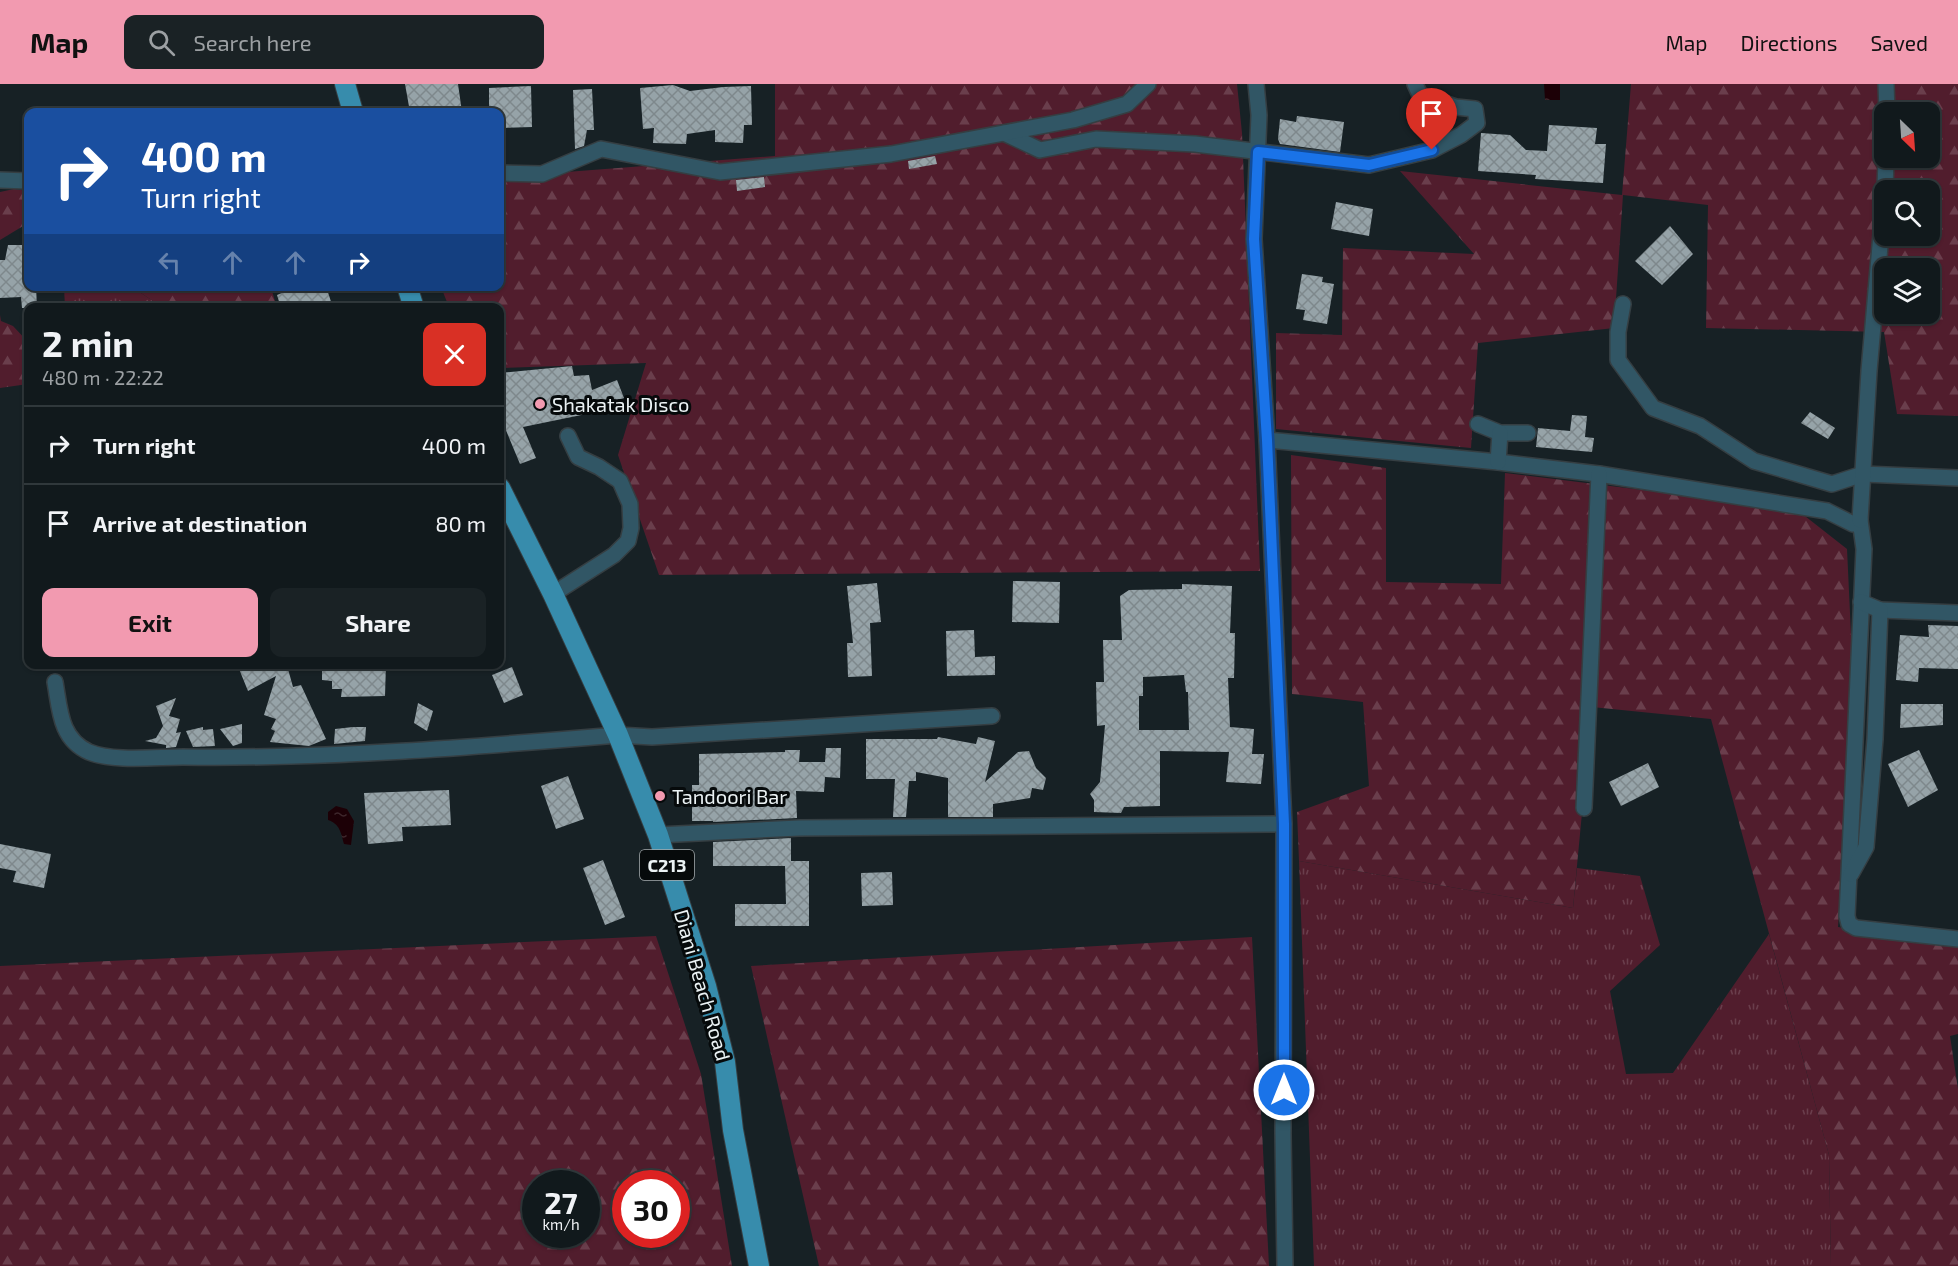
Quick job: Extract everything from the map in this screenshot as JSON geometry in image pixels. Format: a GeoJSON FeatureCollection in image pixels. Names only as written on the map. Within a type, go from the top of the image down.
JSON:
{"type":"FeatureCollection","features":[{"type":"Feature","properties":{"kind":"main road"},"geometry":{"type":"LineString","coordinates":[[345,84],[352,108]]}},
{"type":"Feature","properties":{"kind":"main road","name":"Diani Beach Road"},"geometry":{"type":"LineString","coordinates":[[504,496],[554,594],[618,735],[658,835],[706,986],[725,1062],[733,1130],[759,1266]]}},
{"type":"Feature","properties":{"kind":"street"},"geometry":{"type":"LineString","coordinates":[[504,173],[542,174],[601,149],[720,172],[891,154],[1073,120],[1127,104],[1148,84]]}},
{"type":"Feature","properties":{"kind":"street"},"geometry":{"type":"LineString","coordinates":[[1256,84],[1259,115],[1254,239],[1267,440],[1284,824],[1285,1266]]}},
{"type":"Feature","properties":{"kind":"street"},"geometry":{"type":"LineString","coordinates":[[1004,133],[1040,150],[1096,139],[1195,144],[1369,165],[1432,150],[1461,135],[1477,123],[1475,109],[1456,107],[1420,95],[1415,84]]}},
{"type":"Feature","properties":{"kind":"street"},"geometry":{"type":"LineString","coordinates":[[1886,84],[1887,102]]}},
{"type":"Feature","properties":{"kind":"street"},"geometry":{"type":"LineString","coordinates":[[0,180],[24,181]]}},
{"type":"Feature","properties":{"kind":"street"},"geometry":{"type":"LineString","coordinates":[[1880,246],[1869,371],[1860,520],[1864,549],[1847,916],[1849,924],[1856,928],[1958,939]]}},
{"type":"Feature","properties":{"kind":"street"},"geometry":{"type":"LineString","coordinates":[[1623,304],[1618,332],[1618,360],[1653,408],[1700,426],[1754,460],[1832,484],[1863,474],[1958,478]]}},
{"type":"Feature","properties":{"kind":"street"},"geometry":{"type":"LineString","coordinates":[[1478,424],[1500,433],[1528,433]]}},
{"type":"Feature","properties":{"kind":"street"},"geometry":{"type":"LineString","coordinates":[[1498,462],[1500,433]]}},
{"type":"Feature","properties":{"kind":"street"},"geometry":{"type":"LineString","coordinates":[[554,594],[614,555],[628,541],[631,528],[630,504],[620,481],[578,457],[568,436]]}},
{"type":"Feature","properties":{"kind":"street"},"geometry":{"type":"LineString","coordinates":[[1267,440],[1599,474],[1827,511],[1853,525],[1860,520]]}},
{"type":"Feature","properties":{"kind":"street"},"geometry":{"type":"LineString","coordinates":[[1584,808],[1599,474]]}},
{"type":"Feature","properties":{"kind":"street"},"geometry":{"type":"LineString","coordinates":[[1861,602],[1880,610],[1958,613]]}},
{"type":"Feature","properties":{"kind":"street"},"geometry":{"type":"LineString","coordinates":[[1849,878],[1866,847],[1875,739],[1880,610]]}},
{"type":"Feature","properties":{"kind":"street"},"geometry":{"type":"LineString","coordinates":[[56,682],[60,714],[65,731],[74,743],[89,752],[113,757],[205,758],[325,754],[618,735],[652,737],[992,716]]}},
{"type":"Feature","properties":{"kind":"street"},"geometry":{"type":"LineString","coordinates":[[658,835],[799,828],[1284,824]]}},
{"type":"Feature","properties":{"kind":"green space"},"geometry":{"type":"Polygon","coordinates":[[[775,84],[1237,84],[1242,133],[1260,571],[659,575],[618,455],[646,363],[504,368],[504,303],[447,303],[443,291],[504,291],[504,177],[775,156],[775,84]]]}},
{"type":"Feature","properties":{"kind":"green space"},"geometry":{"type":"Polygon","coordinates":[[[1631,84],[1958,84],[1958,416],[1897,414],[1884,332],[1706,328],[1708,205],[1623,195],[1614,328],[1478,343],[1471,448],[1276,429],[1276,333],[1342,335],[1343,248],[1474,254],[1400,171],[1622,195],[1631,84]]]}},
{"type":"Feature","properties":{"kind":"green space"},"geometry":{"type":"Polygon","coordinates":[[[14,189],[24,190],[24,225],[0,240],[0,192],[14,189]]]}},
{"type":"Feature","properties":{"kind":"green space"},"geometry":{"type":"Polygon","coordinates":[[[64,291],[138,291],[156,303],[65,303],[64,291]]]}},
{"type":"Feature","properties":{"kind":"green space"},"geometry":{"type":"Polygon","coordinates":[[[138,291],[272,291],[276,303],[156,303],[138,291]]]}},
{"type":"Feature","properties":{"kind":"green space"},"geometry":{"type":"Polygon","coordinates":[[[0,315],[1,321],[13,326],[24,338],[24,385],[0,388],[0,315]]]}},
{"type":"Feature","properties":{"kind":"green space"},"geometry":{"type":"Polygon","coordinates":[[[1291,455],[1386,468],[1386,582],[1501,584],[1505,473],[1796,509],[1847,549],[1854,699],[1838,927],[1958,946],[1958,1034],[1950,1036],[1958,1089],[1958,1266],[1831,1266],[1829,1155],[1711,719],[1592,707],[1573,908],[1299,861],[1297,812],[1369,786],[1363,702],[1292,694],[1291,455]]]}},
{"type":"Feature","properties":{"kind":"green space"},"geometry":{"type":"Polygon","coordinates":[[[1299,861],[1573,908],[1577,868],[1640,876],[1660,945],[1610,991],[1626,1074],[1673,1073],[1769,934],[1829,1155],[1831,1266],[1314,1266],[1299,861]]]}},
{"type":"Feature","properties":{"kind":"green space"},"geometry":{"type":"Polygon","coordinates":[[[656,936],[701,1074],[732,1266],[0,1266],[0,966],[656,936]]]}},
{"type":"Feature","properties":{"kind":"green space"},"geometry":{"type":"Polygon","coordinates":[[[1252,937],[1269,1266],[819,1266],[751,966],[1252,937]]]}},
{"type":"Feature","properties":{"kind":"water"},"geometry":{"type":"Polygon","coordinates":[[[1544,84],[1560,84],[1560,100],[1545,100],[1544,84]]]}},
{"type":"Feature","properties":{"kind":"water"},"geometry":{"type":"Polygon","coordinates":[[[336,806],[347,809],[354,821],[351,845],[344,844],[338,826],[328,820],[328,812],[336,806]]]}},
{"type":"Feature","properties":{"kind":"building"},"geometry":{"type":"Polygon","coordinates":[[[405,84],[458,84],[461,108],[409,108],[405,84]]]}},
{"type":"Feature","properties":{"kind":"building"},"geometry":{"type":"Polygon","coordinates":[[[673,85],[690,91],[751,86],[752,125],[744,125],[743,143],[715,142],[715,130],[687,134],[686,144],[653,143],[654,128],[643,129],[640,88],[673,85]]]}},
{"type":"Feature","properties":{"kind":"building"},"geometry":{"type":"Polygon","coordinates":[[[531,86],[532,127],[504,128],[504,108],[489,108],[489,88],[531,86]]]}},
{"type":"Feature","properties":{"kind":"building"},"geometry":{"type":"Polygon","coordinates":[[[592,89],[594,130],[587,130],[584,146],[575,149],[573,90],[592,89]]]}},
{"type":"Feature","properties":{"kind":"building"},"geometry":{"type":"Polygon","coordinates":[[[1297,116],[1344,122],[1340,152],[1280,144],[1278,139],[1280,119],[1296,122],[1297,116]]]}},
{"type":"Feature","properties":{"kind":"building"},"geometry":{"type":"Polygon","coordinates":[[[1549,125],[1597,128],[1595,144],[1606,144],[1603,183],[1535,179],[1536,175],[1478,171],[1481,133],[1510,135],[1526,150],[1547,151],[1549,125]]]}},
{"type":"Feature","properties":{"kind":"building"},"geometry":{"type":"Polygon","coordinates":[[[935,156],[937,164],[909,169],[908,161],[935,156]]]}},
{"type":"Feature","properties":{"kind":"building"},"geometry":{"type":"Polygon","coordinates":[[[764,177],[765,187],[737,191],[736,180],[764,177]]]}},
{"type":"Feature","properties":{"kind":"building"},"geometry":{"type":"Polygon","coordinates":[[[1336,202],[1373,209],[1369,236],[1331,229],[1336,202]]]}},
{"type":"Feature","properties":{"kind":"building"},"geometry":{"type":"Polygon","coordinates":[[[1670,226],[1693,254],[1662,285],[1635,261],[1670,226]]]}},
{"type":"Feature","properties":{"kind":"building"},"geometry":{"type":"Polygon","coordinates":[[[8,245],[24,245],[24,291],[36,291],[37,303],[24,303],[24,308],[22,308],[21,297],[0,298],[0,260],[5,260],[8,245]]]}},
{"type":"Feature","properties":{"kind":"building"},"geometry":{"type":"Polygon","coordinates":[[[1302,274],[1323,277],[1322,282],[1334,284],[1327,324],[1303,320],[1305,310],[1296,309],[1302,274]]]}},
{"type":"Feature","properties":{"kind":"building"},"geometry":{"type":"Polygon","coordinates":[[[328,291],[331,303],[279,303],[277,295],[284,292],[328,291]]]}},
{"type":"Feature","properties":{"kind":"building"},"geometry":{"type":"Polygon","coordinates":[[[572,366],[574,376],[589,375],[592,390],[617,380],[624,398],[595,408],[596,412],[523,427],[536,458],[520,464],[504,426],[504,373],[572,366]]]}},
{"type":"Feature","properties":{"kind":"building"},"geometry":{"type":"Polygon","coordinates":[[[1810,412],[1835,428],[1828,439],[1801,423],[1810,412]]]}},
{"type":"Feature","properties":{"kind":"building"},"geometry":{"type":"Polygon","coordinates":[[[1572,415],[1587,416],[1585,437],[1594,438],[1592,452],[1536,447],[1538,428],[1570,431],[1572,415]]]}},
{"type":"Feature","properties":{"kind":"building"},"geometry":{"type":"Polygon","coordinates":[[[1013,581],[1060,582],[1059,623],[1012,622],[1013,581]]]}},
{"type":"Feature","properties":{"kind":"building"},"geometry":{"type":"Polygon","coordinates":[[[877,583],[881,622],[870,623],[872,676],[848,677],[847,643],[853,643],[847,586],[877,583]]]}},
{"type":"Feature","properties":{"kind":"building"},"geometry":{"type":"Polygon","coordinates":[[[1182,584],[1232,586],[1230,633],[1235,633],[1234,678],[1228,678],[1230,727],[1254,729],[1252,754],[1264,754],[1261,784],[1226,782],[1229,752],[1160,751],[1160,806],[1124,807],[1121,813],[1094,812],[1094,800],[1090,794],[1100,782],[1105,725],[1097,726],[1096,682],[1104,682],[1103,640],[1122,640],[1120,596],[1129,590],[1182,589],[1182,584]],[[1184,675],[1143,677],[1143,696],[1139,696],[1139,730],[1189,730],[1188,692],[1186,692],[1184,675]]]}},
{"type":"Feature","properties":{"kind":"building"},"geometry":{"type":"Polygon","coordinates":[[[1928,625],[1958,626],[1958,669],[1919,668],[1918,682],[1896,680],[1900,635],[1929,637],[1928,625]]]}},
{"type":"Feature","properties":{"kind":"building"},"geometry":{"type":"Polygon","coordinates":[[[974,630],[975,657],[995,656],[995,675],[947,676],[946,631],[974,630]]]}},
{"type":"Feature","properties":{"kind":"building"},"geometry":{"type":"Polygon","coordinates":[[[512,667],[523,695],[504,703],[492,675],[512,667]]]}},
{"type":"Feature","properties":{"kind":"building"},"geometry":{"type":"Polygon","coordinates":[[[239,669],[288,669],[293,687],[301,685],[326,739],[309,746],[270,742],[275,731],[271,729],[276,719],[264,715],[276,676],[248,691],[239,669]]]}},
{"type":"Feature","properties":{"kind":"building"},"geometry":{"type":"Polygon","coordinates":[[[322,669],[386,669],[385,696],[341,697],[342,689],[332,689],[332,681],[322,680],[322,669]]]}},
{"type":"Feature","properties":{"kind":"building"},"geometry":{"type":"Polygon","coordinates":[[[176,698],[169,716],[180,719],[176,733],[181,732],[176,747],[166,748],[166,745],[145,741],[156,738],[163,726],[156,706],[176,698]]]}},
{"type":"Feature","properties":{"kind":"building"},"geometry":{"type":"Polygon","coordinates":[[[418,703],[433,711],[427,731],[414,723],[418,703]]]}},
{"type":"Feature","properties":{"kind":"building"},"geometry":{"type":"Polygon","coordinates":[[[1901,704],[1943,704],[1943,725],[1900,728],[1901,704]]]}},
{"type":"Feature","properties":{"kind":"building"},"geometry":{"type":"Polygon","coordinates":[[[242,724],[242,743],[233,746],[220,729],[242,724]]]}},
{"type":"Feature","properties":{"kind":"building"},"geometry":{"type":"Polygon","coordinates":[[[203,727],[203,730],[213,729],[215,746],[193,747],[186,731],[203,727]]]}},
{"type":"Feature","properties":{"kind":"building"},"geometry":{"type":"Polygon","coordinates":[[[366,727],[365,741],[334,744],[335,729],[366,727]]]}},
{"type":"Feature","properties":{"kind":"building"},"geometry":{"type":"Polygon","coordinates":[[[938,737],[976,744],[978,737],[995,741],[985,782],[1018,752],[1029,751],[1036,768],[1046,778],[1043,790],[1032,788],[1030,798],[993,804],[993,817],[948,817],[948,778],[916,772],[916,781],[909,781],[906,817],[893,817],[895,779],[866,779],[866,739],[937,739],[938,737]]]}},
{"type":"Feature","properties":{"kind":"building"},"geometry":{"type":"Polygon","coordinates":[[[826,748],[841,748],[840,778],[825,777],[824,792],[796,791],[797,818],[692,821],[692,785],[699,785],[699,754],[800,750],[799,762],[825,762],[826,748]]]}},
{"type":"Feature","properties":{"kind":"building"},"geometry":{"type":"Polygon","coordinates":[[[1919,750],[1938,790],[1908,807],[1888,764],[1919,750]]]}},
{"type":"Feature","properties":{"kind":"building"},"geometry":{"type":"Polygon","coordinates":[[[1648,763],[1659,787],[1621,806],[1609,782],[1648,763]]]}},
{"type":"Feature","properties":{"kind":"building"},"geometry":{"type":"Polygon","coordinates":[[[568,776],[584,819],[556,829],[541,786],[568,776]]]}},
{"type":"Feature","properties":{"kind":"building"},"geometry":{"type":"Polygon","coordinates":[[[449,790],[451,825],[402,827],[403,841],[368,844],[364,793],[449,790]]]}},
{"type":"Feature","properties":{"kind":"building"},"geometry":{"type":"Polygon","coordinates":[[[791,838],[791,861],[809,861],[809,926],[735,926],[735,904],[786,904],[785,866],[713,866],[713,842],[791,838]]]}},
{"type":"Feature","properties":{"kind":"building"},"geometry":{"type":"Polygon","coordinates":[[[0,844],[51,854],[44,888],[13,882],[16,871],[0,868],[0,844]]]}},
{"type":"Feature","properties":{"kind":"building"},"geometry":{"type":"Polygon","coordinates":[[[603,860],[625,917],[605,925],[583,868],[603,860]]]}},
{"type":"Feature","properties":{"kind":"building"},"geometry":{"type":"Polygon","coordinates":[[[892,872],[893,905],[862,906],[861,873],[892,872]]]}},
{"type":"Feature","properties":{"kind":"place","name":"Shakatak Disco"},"geometry":{"type":"Point","coordinates":[540,404]}},
{"type":"Feature","properties":{"kind":"place","name":"Tandoori Bar"},"geometry":{"type":"Point","coordinates":[660,796]}},
{"type":"Feature","properties":{"kind":"route"},"geometry":{"type":"LineString","coordinates":[[1284,1090],[1284,824],[1267,440],[1254,239],[1258,152],[1369,165],[1432,150]]}}]}
